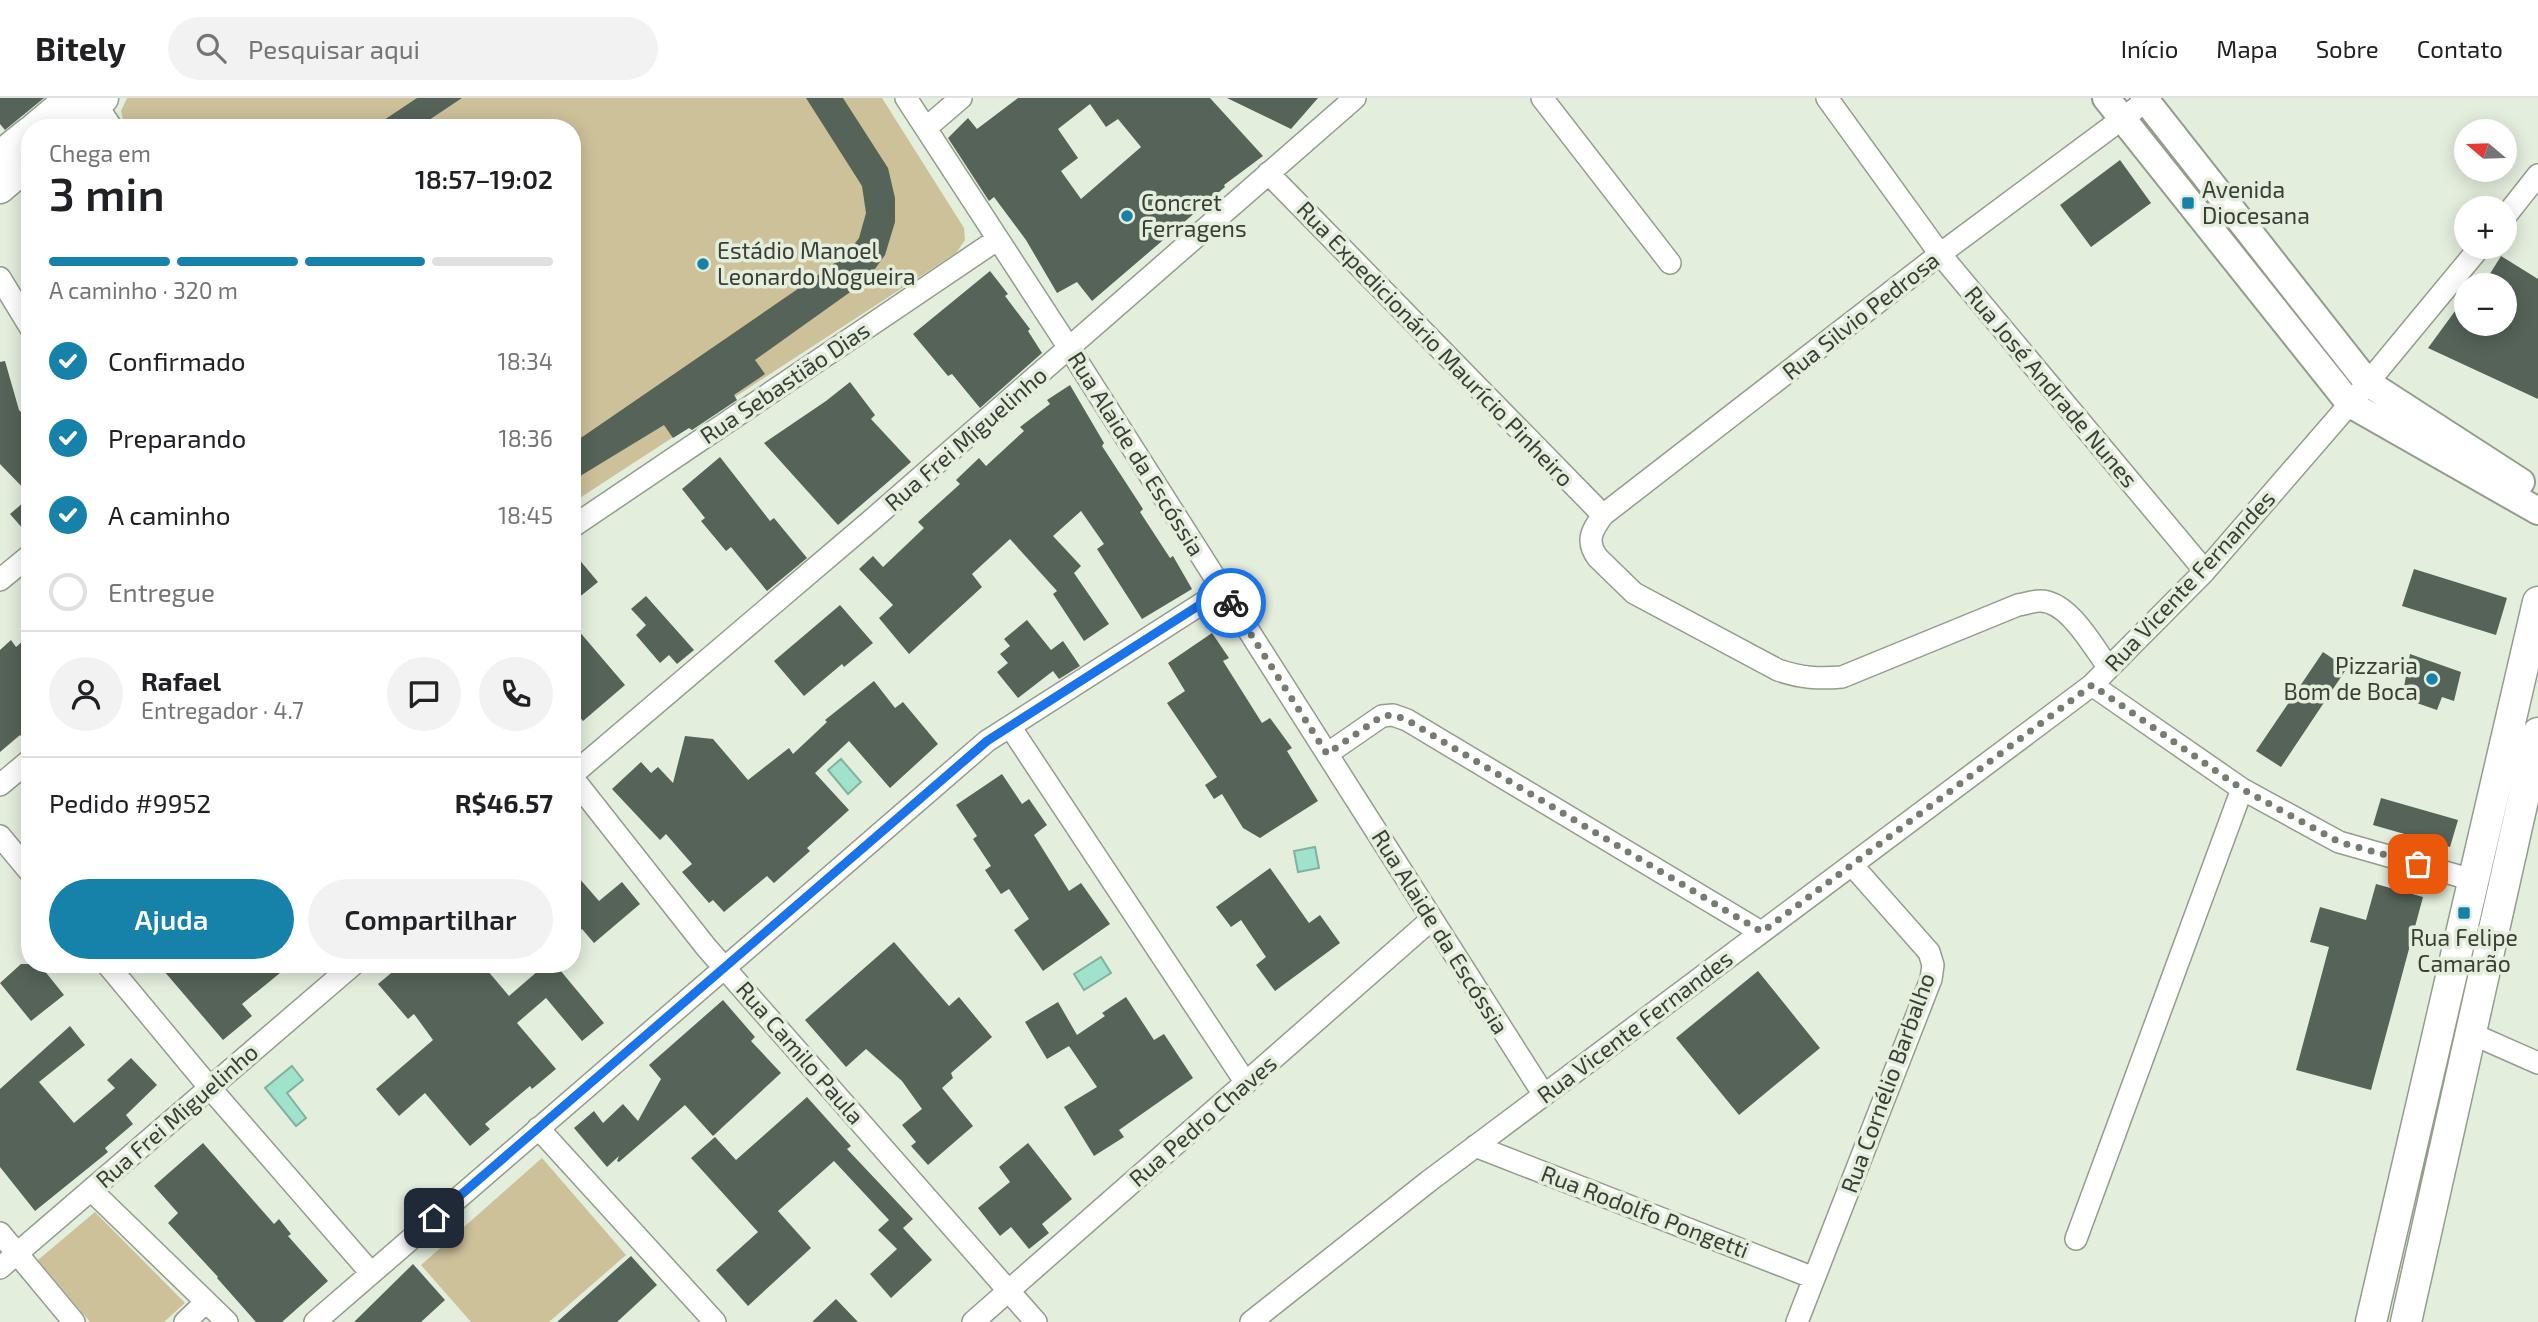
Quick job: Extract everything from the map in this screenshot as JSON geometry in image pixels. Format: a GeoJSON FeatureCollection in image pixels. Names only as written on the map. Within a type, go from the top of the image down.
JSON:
{"type":"FeatureCollection","features":[{"type":"Feature","properties":{"kind":"main road"},"geometry":{"type":"LineString","coordinates":[[61,119],[96,107]]}},
{"type":"Feature","properties":{"kind":"main road"},"geometry":{"type":"LineString","coordinates":[[81,119],[96,107]]}},
{"type":"Feature","properties":{"kind":"main road"},"geometry":{"type":"LineString","coordinates":[[0,156],[21,139]]}},
{"type":"Feature","properties":{"kind":"main road"},"geometry":{"type":"LineString","coordinates":[[0,188],[21,170]]}},
{"type":"Feature","properties":{"kind":"main road"},"geometry":{"type":"LineString","coordinates":[[2371,1322],[2538,602]]}},
{"type":"Feature","properties":{"kind":"main road"},"geometry":{"type":"LineString","coordinates":[[2404,1322],[2538,733]]}},
{"type":"Feature","properties":{"kind":"main road"},"geometry":{"type":"LineString","coordinates":[[2484,833],[2499,796],[2504,794],[2512,797],[2513,824],[2503,890]]}},
{"type":"Feature","properties":{"kind":"main road"},"geometry":{"type":"LineString","coordinates":[[2418,1117],[2406,1186],[2410,1195],[2426,1199],[2441,1163]]}},
{"type":"Feature","properties":{"kind":"main road"},"geometry":{"type":"LineString","coordinates":[[2382,1276],[2393,1245],[2396,1243],[2406,1246],[2410,1266],[2404,1322]]}},
{"type":"Feature","properties":{"kind":"street","name":"Rua Alaide da Escóssia"},"geometry":{"type":"LineString","coordinates":[[906,98],[1069,348],[1544,1095]]}},
{"type":"Feature","properties":{"kind":"street"},"geometry":{"type":"LineString","coordinates":[[926,128],[961,98]]}},
{"type":"Feature","properties":{"kind":"street","name":"Rua Frei Miguelinho"},"geometry":{"type":"LineString","coordinates":[[581,768],[867,524],[1355,98]]}},
{"type":"Feature","properties":{"kind":"street"},"geometry":{"type":"LineString","coordinates":[[1542,98],[1670,263]]}},
{"type":"Feature","properties":{"kind":"street","name":"Rua José Andrade Nunes"},"geometry":{"type":"LineString","coordinates":[[1828,98],[1940,254],[2205,571]]}},
{"type":"Feature","properties":{"kind":"street"},"geometry":{"type":"LineString","coordinates":[[2147,99],[2368,383],[2538,493]]}},
{"type":"Feature","properties":{"kind":"street","name":"Rua Silvio Pedrosa"},"geometry":{"type":"LineString","coordinates":[[1602,515],[1940,254],[2114,109],[2147,99]]}},
{"type":"Feature","properties":{"kind":"street"},"geometry":{"type":"LineString","coordinates":[[2114,109],[2350,404],[2538,511]]}},
{"type":"Feature","properties":{"kind":"street","name":"Rua Expedicionário Maurício Pinheiro"},"geometry":{"type":"LineString","coordinates":[[1268,173],[1602,515]]}},
{"type":"Feature","properties":{"kind":"street"},"geometry":{"type":"LineString","coordinates":[[2517,202],[2538,176]]}},
{"type":"Feature","properties":{"kind":"street","name":"Rua Sebastião Dias"},"geometry":{"type":"LineString","coordinates":[[581,521],[998,239]]}},
{"type":"Feature","properties":{"kind":"street","name":"Rua Vicente Fernandes"},"geometry":{"type":"LineString","coordinates":[[1258,1320],[1475,1146],[2092,685],[2205,571],[2368,383],[2470,259]]}},
{"type":"Feature","properties":{"kind":"street"},"geometry":{"type":"LineString","coordinates":[[0,278],[21,312]]}},
{"type":"Feature","properties":{"kind":"street"},"geometry":{"type":"LineString","coordinates":[[1602,515],[1591,531],[1591,547],[1598,558],[1633,593],[1778,670],[1800,677],[1842,677],[2018,605],[2039,601],[2053,603],[2068,612],[2109,668]]}},
{"type":"Feature","properties":{"kind":"street"},"geometry":{"type":"LineString","coordinates":[[0,580],[21,563]]}},
{"type":"Feature","properties":{"kind":"street"},"geometry":{"type":"LineString","coordinates":[[314,1322],[987,741],[1223,590]]}},
{"type":"Feature","properties":{"kind":"street"},"geometry":{"type":"LineString","coordinates":[[2092,685],[2242,789],[2339,842],[2473,880]]}},
{"type":"Feature","properties":{"kind":"street"},"geometry":{"type":"LineString","coordinates":[[1327,754],[1382,716],[1393,715],[1407,720],[1762,932]]}},
{"type":"Feature","properties":{"kind":"street"},"geometry":{"type":"LineString","coordinates":[[1011,728],[1246,1083]]}},
{"type":"Feature","properties":{"kind":"street"},"geometry":{"type":"LineString","coordinates":[[0,785],[21,768]]}},
{"type":"Feature","properties":{"kind":"street","name":"Rua Camilo Paula"},"geometry":{"type":"LineString","coordinates":[[581,787],[724,968],[1036,1322]]}},
{"type":"Feature","properties":{"kind":"street"},"geometry":{"type":"LineString","coordinates":[[2077,1239],[2242,789]]}},
{"type":"Feature","properties":{"kind":"street"},"geometry":{"type":"LineString","coordinates":[[0,836],[21,861]]}},
{"type":"Feature","properties":{"kind":"street","name":"Rua Cornélio Barbalho"},"geometry":{"type":"LineString","coordinates":[[1797,1322],[1931,979],[1933,965],[1921,942],[1852,865]]}},
{"type":"Feature","properties":{"kind":"street","name":"Rua Pedro Chaves"},"geometry":{"type":"LineString","coordinates":[[973,1322],[1432,919]]}},
{"type":"Feature","properties":{"kind":"street"},"geometry":{"type":"LineString","coordinates":[[114,973],[210,1088],[371,1273]]}},
{"type":"Feature","properties":{"kind":"street","name":"Rua Frei Miguelinho"},"geometry":{"type":"LineString","coordinates":[[0,1268],[344,973]]}},
{"type":"Feature","properties":{"kind":"street"},"geometry":{"type":"LineString","coordinates":[[2470,1032],[2538,1063]]}},
{"type":"Feature","properties":{"kind":"street"},"geometry":{"type":"LineString","coordinates":[[538,1128],[715,1322]]}},
{"type":"Feature","properties":{"kind":"street","name":"Rua Rodolfo Pongetti"},"geometry":{"type":"LineString","coordinates":[[1475,1146],[1814,1278]]}},
{"type":"Feature","properties":{"kind":"street"},"geometry":{"type":"LineString","coordinates":[[91,1190],[227,1322]]}},
{"type":"Feature","properties":{"kind":"street"},"geometry":{"type":"LineString","coordinates":[[0,1233],[74,1322]]}},
{"type":"Feature","properties":{"kind":"street"},"geometry":{"type":"LineString","coordinates":[[185,1322],[206,1302]]}},
{"type":"Feature","properties":{"kind":"shaded area","name":"Estádio Manoel Leonardo Nogueira"},"geometry":{"type":"Polygon","coordinates":[[[127,98],[882,98],[964,228],[965,240],[956,253],[581,497],[581,119],[123,119],[121,111],[127,98]]]}},
{"type":"Feature","properties":{"kind":"shaded area"},"geometry":{"type":"Polygon","coordinates":[[[841,759],[861,782],[848,794],[828,770],[841,759]]]}},
{"type":"Feature","properties":{"kind":"shaded area"},"geometry":{"type":"Polygon","coordinates":[[[1315,847],[1319,868],[1298,872],[1294,851],[1315,847]]]}},
{"type":"Feature","properties":{"kind":"shaded area"},"geometry":{"type":"Polygon","coordinates":[[[1101,957],[1111,973],[1084,990],[1074,974],[1101,957]]]}},
{"type":"Feature","properties":{"kind":"shaded area"},"geometry":{"type":"Polygon","coordinates":[[[292,1066],[303,1080],[287,1093],[306,1118],[296,1126],[265,1088],[292,1066]]]}},
{"type":"Feature","properties":{"kind":"shaded area"},"geometry":{"type":"Polygon","coordinates":[[[542,1158],[626,1255],[549,1322],[471,1322],[421,1265],[542,1158]]]}},
{"type":"Feature","properties":{"kind":"shaded area"},"geometry":{"type":"Polygon","coordinates":[[[95,1212],[185,1303],[164,1322],[90,1322],[38,1260],[95,1212]]]}},
{"type":"Feature","properties":{"kind":"building"},"geometry":{"type":"Polygon","coordinates":[[[0,98],[44,98],[5,130],[0,124],[0,98]]]}},
{"type":"Feature","properties":{"kind":"building"},"geometry":{"type":"Polygon","coordinates":[[[417,98],[462,98],[430,119],[386,119],[417,98]]]}},
{"type":"Feature","properties":{"kind":"building"},"geometry":{"type":"Polygon","coordinates":[[[806,98],[843,98],[888,168],[895,198],[895,222],[885,255],[867,280],[755,360],[765,374],[734,395],[737,400],[692,430],[689,428],[673,438],[664,425],[581,476],[581,438],[846,255],[859,238],[866,213],[862,186],[806,98]]]}},
{"type":"Feature","properties":{"kind":"building"},"geometry":{"type":"Polygon","coordinates":[[[1018,98],[1210,98],[1263,156],[1224,185],[1225,187],[1092,301],[1077,282],[1057,293],[1026,240],[994,197],[989,201],[948,138],[968,118],[977,129],[1018,98]],[[1090,104],[1058,129],[1078,158],[1061,171],[1081,199],[1141,147],[1118,119],[1106,127],[1090,104]]]}},
{"type":"Feature","properties":{"kind":"building"},"geometry":{"type":"Polygon","coordinates":[[[1227,98],[1318,98],[1291,129],[1227,98]]]}},
{"type":"Feature","properties":{"kind":"building"},"geometry":{"type":"Polygon","coordinates":[[[2120,160],[2151,203],[2091,247],[2060,205],[2120,160]]]}},
{"type":"Feature","properties":{"kind":"building"},"geometry":{"type":"Polygon","coordinates":[[[2499,259],[2506,259],[2538,279],[2538,399],[2428,348],[2454,312],[2454,336],[2517,336],[2517,273],[2490,273],[2499,259]]]}},
{"type":"Feature","properties":{"kind":"building"},"geometry":{"type":"Polygon","coordinates":[[[990,271],[1008,294],[1005,296],[1030,329],[1028,331],[1042,353],[980,408],[952,374],[948,376],[913,334],[990,271]]]}},
{"type":"Feature","properties":{"kind":"building"},"geometry":{"type":"Polygon","coordinates":[[[5,361],[21,412],[21,486],[0,464],[0,362],[5,361]]]}},
{"type":"Feature","properties":{"kind":"building"},"geometry":{"type":"Polygon","coordinates":[[[850,382],[875,415],[871,419],[911,462],[838,525],[764,443],[850,382]]]}},
{"type":"Feature","properties":{"kind":"building"},"geometry":{"type":"Polygon","coordinates":[[[1070,385],[1104,443],[1102,446],[1143,509],[1140,512],[1170,558],[1173,556],[1192,589],[1142,619],[1097,549],[1104,544],[1081,511],[1053,536],[1081,566],[1074,573],[1109,624],[1084,641],[1053,594],[1057,591],[1010,539],[972,574],[982,587],[909,654],[879,618],[893,605],[859,569],[873,556],[883,567],[924,528],[918,522],[960,484],[956,480],[979,458],[986,466],[1024,431],[1020,427],[1050,404],[1047,400],[1070,385]]]}},
{"type":"Feature","properties":{"kind":"building"},"geometry":{"type":"Polygon","coordinates":[[[720,457],[770,521],[774,518],[807,558],[767,591],[731,547],[726,551],[701,521],[705,518],[682,489],[720,457]]]}},
{"type":"Feature","properties":{"kind":"building"},"geometry":{"type":"Polygon","coordinates":[[[21,505],[21,527],[10,514],[21,505]]]}},
{"type":"Feature","properties":{"kind":"building"},"geometry":{"type":"Polygon","coordinates":[[[581,562],[598,582],[581,596],[581,562]]]}},
{"type":"Feature","properties":{"kind":"building"},"geometry":{"type":"Polygon","coordinates":[[[2414,569],[2507,598],[2496,635],[2402,606],[2414,569]]]}},
{"type":"Feature","properties":{"kind":"building"},"geometry":{"type":"Polygon","coordinates":[[[646,596],[694,650],[677,664],[669,655],[660,663],[636,635],[646,625],[631,609],[646,596]]]}},
{"type":"Feature","properties":{"kind":"building"},"geometry":{"type":"Polygon","coordinates":[[[840,605],[873,643],[844,667],[842,664],[804,696],[774,661],[840,605]]]}},
{"type":"Feature","properties":{"kind":"building"},"geometry":{"type":"Polygon","coordinates":[[[1027,620],[1051,650],[1063,641],[1080,666],[1059,679],[1053,671],[1018,698],[997,672],[1008,663],[1000,654],[1010,646],[1004,639],[1027,620]]]}},
{"type":"Feature","properties":{"kind":"building"},"geometry":{"type":"Polygon","coordinates":[[[1212,633],[1229,658],[1223,661],[1262,723],[1270,718],[1292,748],[1287,751],[1318,801],[1260,838],[1243,828],[1222,794],[1214,799],[1205,785],[1217,777],[1167,703],[1185,691],[1168,663],[1212,633]]]}},
{"type":"Feature","properties":{"kind":"building"},"geometry":{"type":"Polygon","coordinates":[[[581,634],[625,685],[583,721],[581,719],[581,634]]]}},
{"type":"Feature","properties":{"kind":"building"},"geometry":{"type":"Polygon","coordinates":[[[11,640],[16,647],[21,643],[21,736],[0,752],[0,650],[11,640]]]}},
{"type":"Feature","properties":{"kind":"building"},"geometry":{"type":"Polygon","coordinates":[[[2323,652],[2347,668],[2281,767],[2256,751],[2323,652]]]}},
{"type":"Feature","properties":{"kind":"building","name":"Pizzaria Bom de Boca"},"geometry":{"type":"Polygon","coordinates":[[[2410,654],[2461,672],[2454,701],[2442,697],[2437,710],[2411,701],[2413,689],[2404,687],[2410,654]]]}},
{"type":"Feature","properties":{"kind":"building"},"geometry":{"type":"Polygon","coordinates":[[[874,681],[895,708],[903,702],[938,744],[890,788],[849,741],[815,773],[849,810],[807,848],[810,851],[774,883],[767,876],[724,912],[713,900],[709,903],[682,872],[692,864],[666,834],[660,840],[612,789],[641,762],[651,773],[658,767],[673,783],[685,736],[713,739],[748,780],[789,748],[793,754],[827,722],[825,720],[874,681]]]}},
{"type":"Feature","properties":{"kind":"building"},"geometry":{"type":"Polygon","coordinates":[[[1002,774],[1022,804],[1029,799],[1047,825],[1034,835],[1069,891],[1081,883],[1110,924],[1043,971],[1014,930],[1029,919],[1009,889],[1001,894],[985,870],[991,866],[973,839],[977,836],[956,805],[1002,774]]]}},
{"type":"Feature","properties":{"kind":"building"},"geometry":{"type":"Polygon","coordinates":[[[2381,798],[2458,820],[2450,847],[2373,825],[2381,798]]]}},
{"type":"Feature","properties":{"kind":"building"},"geometry":{"type":"Polygon","coordinates":[[[1270,868],[1309,923],[1320,915],[1340,943],[1275,991],[1256,965],[1266,957],[1241,920],[1231,927],[1216,907],[1270,868]]]}},
{"type":"Feature","properties":{"kind":"building"},"geometry":{"type":"Polygon","coordinates":[[[581,880],[599,901],[622,882],[640,904],[594,943],[582,929],[581,880]]]}},
{"type":"Feature","properties":{"kind":"building"},"geometry":{"type":"Polygon","coordinates":[[[2376,884],[2423,897],[2371,1090],[2296,1070],[2329,947],[2310,942],[2320,907],[2366,920],[2376,884]]]}},
{"type":"Feature","properties":{"kind":"building"},"geometry":{"type":"Polygon","coordinates":[[[894,942],[949,1006],[959,997],[992,1037],[951,1073],[953,1078],[942,1088],[973,1126],[928,1165],[911,1146],[916,1142],[902,1125],[922,1109],[902,1081],[866,1049],[846,1067],[805,1020],[894,942]]]}},
{"type":"Feature","properties":{"kind":"building"},"geometry":{"type":"Polygon","coordinates":[[[21,964],[21,973],[46,973],[64,995],[31,1021],[0,983],[21,964]]]}},
{"type":"Feature","properties":{"kind":"building"},"geometry":{"type":"Polygon","coordinates":[[[1758,971],[1820,1048],[1739,1115],[1676,1038],[1758,971]]]}},
{"type":"Feature","properties":{"kind":"building"},"geometry":{"type":"Polygon","coordinates":[[[166,973],[280,973],[242,1004],[252,1016],[223,1040],[166,973]]]}},
{"type":"Feature","properties":{"kind":"building"},"geometry":{"type":"Polygon","coordinates":[[[391,973],[490,973],[509,996],[536,973],[562,973],[604,1023],[582,1041],[546,998],[517,1023],[556,1069],[532,1089],[530,1086],[485,1124],[490,1129],[470,1146],[425,1093],[399,1116],[376,1089],[433,1040],[414,1014],[408,1019],[378,984],[391,973]]]}},
{"type":"Feature","properties":{"kind":"building"},"geometry":{"type":"Polygon","coordinates":[[[1126,997],[1154,1040],[1164,1034],[1193,1078],[1119,1130],[1124,1137],[1094,1156],[1064,1107],[1097,1087],[1069,1046],[1047,1059],[1025,1022],[1058,1002],[1077,1035],[1105,1016],[1102,1013],[1126,997]]]}},
{"type":"Feature","properties":{"kind":"building"},"geometry":{"type":"Polygon","coordinates":[[[723,1000],[755,1037],[751,1041],[781,1073],[713,1136],[685,1105],[619,1162],[619,1156],[607,1167],[574,1128],[594,1111],[603,1123],[623,1104],[638,1121],[661,1079],[649,1065],[723,1000]]]}},
{"type":"Feature","properties":{"kind":"building"},"geometry":{"type":"Polygon","coordinates":[[[70,1026],[85,1045],[39,1082],[74,1123],[115,1088],[107,1080],[131,1058],[157,1085],[126,1115],[133,1124],[105,1148],[108,1152],[35,1211],[0,1167],[0,1089],[70,1026]]]}},
{"type":"Feature","properties":{"kind":"building"},"geometry":{"type":"Polygon","coordinates":[[[807,1097],[851,1146],[847,1149],[913,1219],[903,1228],[932,1260],[891,1298],[870,1274],[897,1249],[878,1230],[889,1220],[834,1161],[778,1211],[811,1248],[748,1306],[716,1270],[758,1232],[691,1158],[715,1137],[736,1160],[807,1097]]]}},
{"type":"Feature","properties":{"kind":"building"},"geometry":{"type":"Polygon","coordinates":[[[203,1143],[274,1224],[279,1219],[291,1234],[288,1236],[328,1281],[282,1322],[256,1322],[168,1223],[178,1213],[154,1186],[203,1143]]]}},
{"type":"Feature","properties":{"kind":"building"},"geometry":{"type":"Polygon","coordinates":[[[1028,1143],[1072,1199],[1042,1224],[1049,1233],[1029,1249],[1011,1227],[1000,1236],[978,1208],[1010,1182],[999,1167],[1028,1143]]]}},
{"type":"Feature","properties":{"kind":"building"},"geometry":{"type":"Polygon","coordinates":[[[631,1256],[657,1285],[617,1322],[557,1322],[631,1256]]]}},
{"type":"Feature","properties":{"kind":"building"},"geometry":{"type":"Polygon","coordinates":[[[413,1264],[445,1300],[421,1322],[354,1322],[413,1264]]]}},
{"type":"Feature","properties":{"kind":"building"},"geometry":{"type":"Polygon","coordinates":[[[836,1299],[858,1322],[812,1322],[836,1299]]]}},
{"type":"Feature","properties":{"kind":"way so far"},"geometry":{"type":"LineString","coordinates":[[1231,603],[1327,754],[1382,716],[1393,715],[1407,720],[1762,932],[2092,685],[2242,789],[2339,842],[2418,864]]}},
{"type":"Feature","properties":{"kind":"place","name":"Avenida Diocesana"},"geometry":{"type":"Point","coordinates":[2188,203]}},
{"type":"Feature","properties":{"kind":"place","name":"Concret Ferragens"},"geometry":{"type":"Point","coordinates":[1127,216]}},
{"type":"Feature","properties":{"kind":"place","name":"Estádio Manoel Leonardo Nogueira"},"geometry":{"type":"Point","coordinates":[703,264]}},
{"type":"Feature","properties":{"kind":"place","name":"Pizzaria Bom de Boca"},"geometry":{"type":"Point","coordinates":[2432,679]}},
{"type":"Feature","properties":{"kind":"place","name":"Rua Felipe Camarão"},"geometry":{"type":"Point","coordinates":[2464,913]}},
{"type":"Feature","properties":{"kind":"route"},"geometry":{"type":"LineString","coordinates":[[434,1218],[987,741],[1223,590],[1231,603]]}}]}
